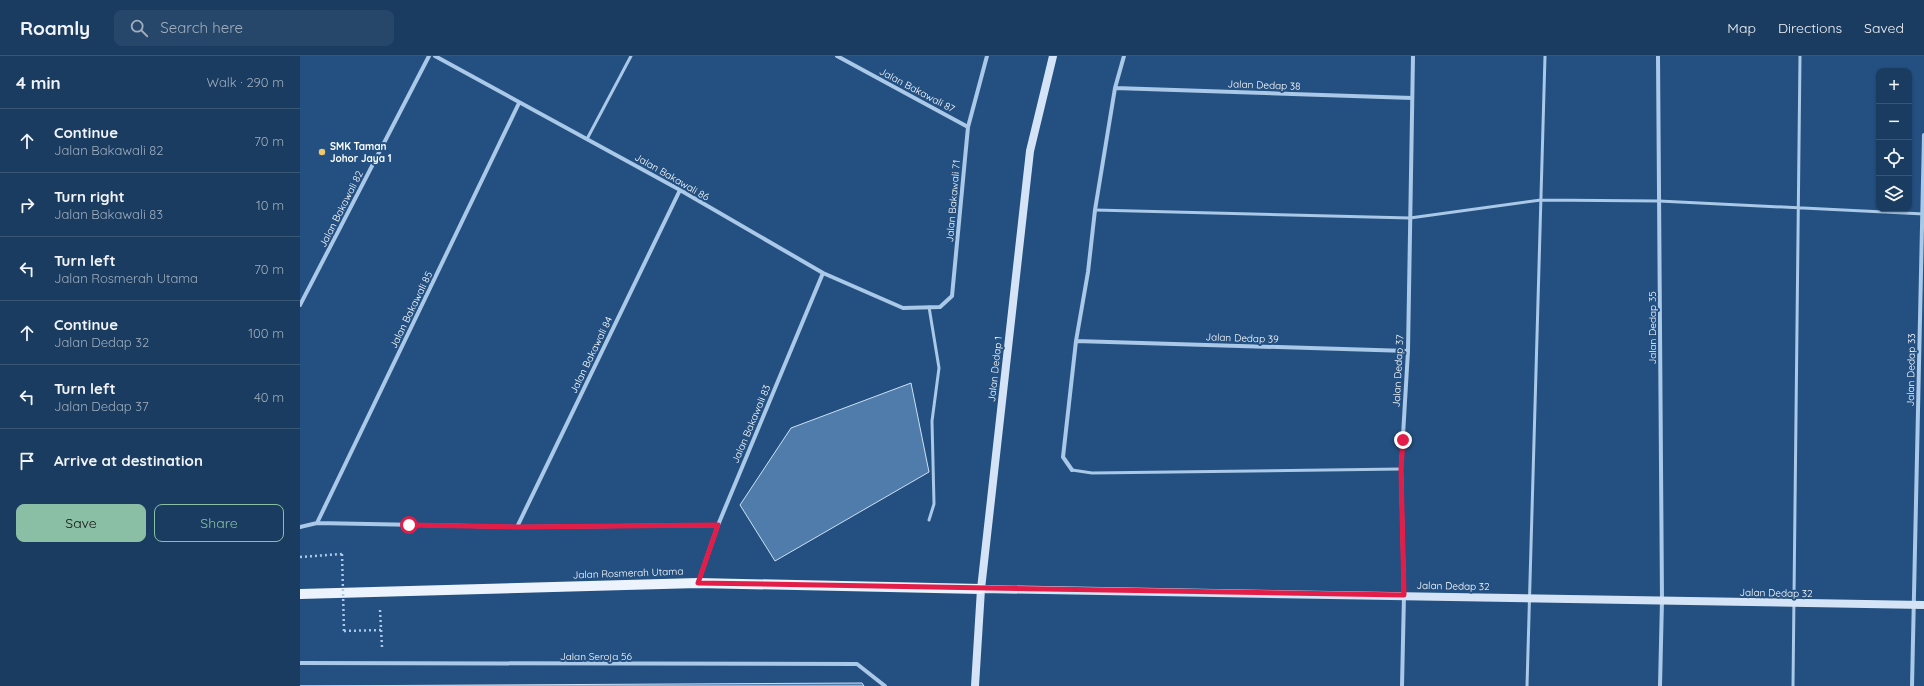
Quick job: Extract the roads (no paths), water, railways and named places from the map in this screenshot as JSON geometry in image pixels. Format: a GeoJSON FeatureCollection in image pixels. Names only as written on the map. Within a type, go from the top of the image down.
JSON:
{"type":"FeatureCollection","features":[{"type":"Feature","properties":{"kind":"main road","name":"Jalan Rosmerah Utama"},"geometry":{"type":"LineString","coordinates":[[300,594],[698,583],[981,589]]}},
{"type":"Feature","properties":{"kind":"street","name":"Jalan Bakawali 82"},"geometry":{"type":"LineString","coordinates":[[300,305],[429,56]]}},
{"type":"Feature","properties":{"kind":"street","name":"Jalan Bakawali 86"},"geometry":{"type":"LineString","coordinates":[[435,56],[680,190],[822,273],[902,308]]}},
{"type":"Feature","properties":{"kind":"street","name":"Jalan Bakawali 87"},"geometry":{"type":"LineString","coordinates":[[836,56],[968,127]]}},
{"type":"Feature","properties":{"kind":"street","name":"Jalan Bakawali 71"},"geometry":{"type":"LineString","coordinates":[[902,308],[940,307],[952,296],[968,127],[987,56]]}},
{"type":"Feature","properties":{"kind":"street","name":"Jalan Dedap 1"},"geometry":{"type":"LineString","coordinates":[[975,686],[981,589],[1030,151],[1053,56]]}},
{"type":"Feature","properties":{"kind":"street"},"geometry":{"type":"LineString","coordinates":[[1072,470],[1063,457],[1076,341],[1088,272],[1095,210],[1115,88],[1124,56]]}},
{"type":"Feature","properties":{"kind":"street","name":"Jalan Dedap 37"},"geometry":{"type":"LineString","coordinates":[[1402,686],[1404,595],[1401,469],[1408,351],[1413,56]]}},
{"type":"Feature","properties":{"kind":"street","name":"Jalan Dedap 35"},"geometry":{"type":"LineString","coordinates":[[1658,56],[1662,600],[1660,686]]}},
{"type":"Feature","properties":{"kind":"street","name":"Jalan Dedap 38"},"geometry":{"type":"LineString","coordinates":[[1115,88],[1412,98]]}},
{"type":"Feature","properties":{"kind":"street","name":"Jalan Bakawali 85"},"geometry":{"type":"LineString","coordinates":[[317,523],[519,103]]}},
{"type":"Feature","properties":{"kind":"street","name":"Jalan Dedap 33"},"geometry":{"type":"LineString","coordinates":[[1912,686],[1924,136]]}},
{"type":"Feature","properties":{"kind":"street","name":"Jalan Bakawali 84"},"geometry":{"type":"LineString","coordinates":[[517,527],[680,190]]}},
{"type":"Feature","properties":{"kind":"street","name":"Jalan Bakawali 83"},"geometry":{"type":"LineString","coordinates":[[698,583],[718,525],[822,273]]}},
{"type":"Feature","properties":{"kind":"street","name":"Jalan Dedap 39"},"geometry":{"type":"LineString","coordinates":[[1076,341],[1408,351]]}},
{"type":"Feature","properties":{"kind":"street"},"geometry":{"type":"LineString","coordinates":[[300,528],[317,523],[517,527],[718,525]]}},
{"type":"Feature","properties":{"kind":"street","name":"Jalan Dedap 32"},"geometry":{"type":"LineString","coordinates":[[981,589],[1924,605]]}},
{"type":"Feature","properties":{"kind":"street","name":"Jalan Seroja 56"},"geometry":{"type":"LineString","coordinates":[[300,663],[857,664],[885,685]]}},
{"type":"Feature","properties":{"kind":"lane"},"geometry":{"type":"LineString","coordinates":[[587,138],[631,56]]}},
{"type":"Feature","properties":{"kind":"lane"},"geometry":{"type":"LineString","coordinates":[[1526,686],[1530,598],[1545,56]]}},
{"type":"Feature","properties":{"kind":"lane"},"geometry":{"type":"LineString","coordinates":[[1793,686],[1800,56]]}},
{"type":"Feature","properties":{"kind":"lane"},"geometry":{"type":"LineString","coordinates":[[1095,210],[1410,218],[1541,200],[1659,201],[1923,214]]}},
{"type":"Feature","properties":{"kind":"lane"},"geometry":{"type":"LineString","coordinates":[[929,307],[938,368],[932,421],[934,504],[929,520]]}},
{"type":"Feature","properties":{"kind":"lane"},"geometry":{"type":"LineString","coordinates":[[1072,470],[1092,473],[1401,469]]}},
{"type":"Feature","properties":{"kind":"place","name":"SMK Taman Johor Jaya 1"},"geometry":{"type":"Point","coordinates":[322,152]}}]}
